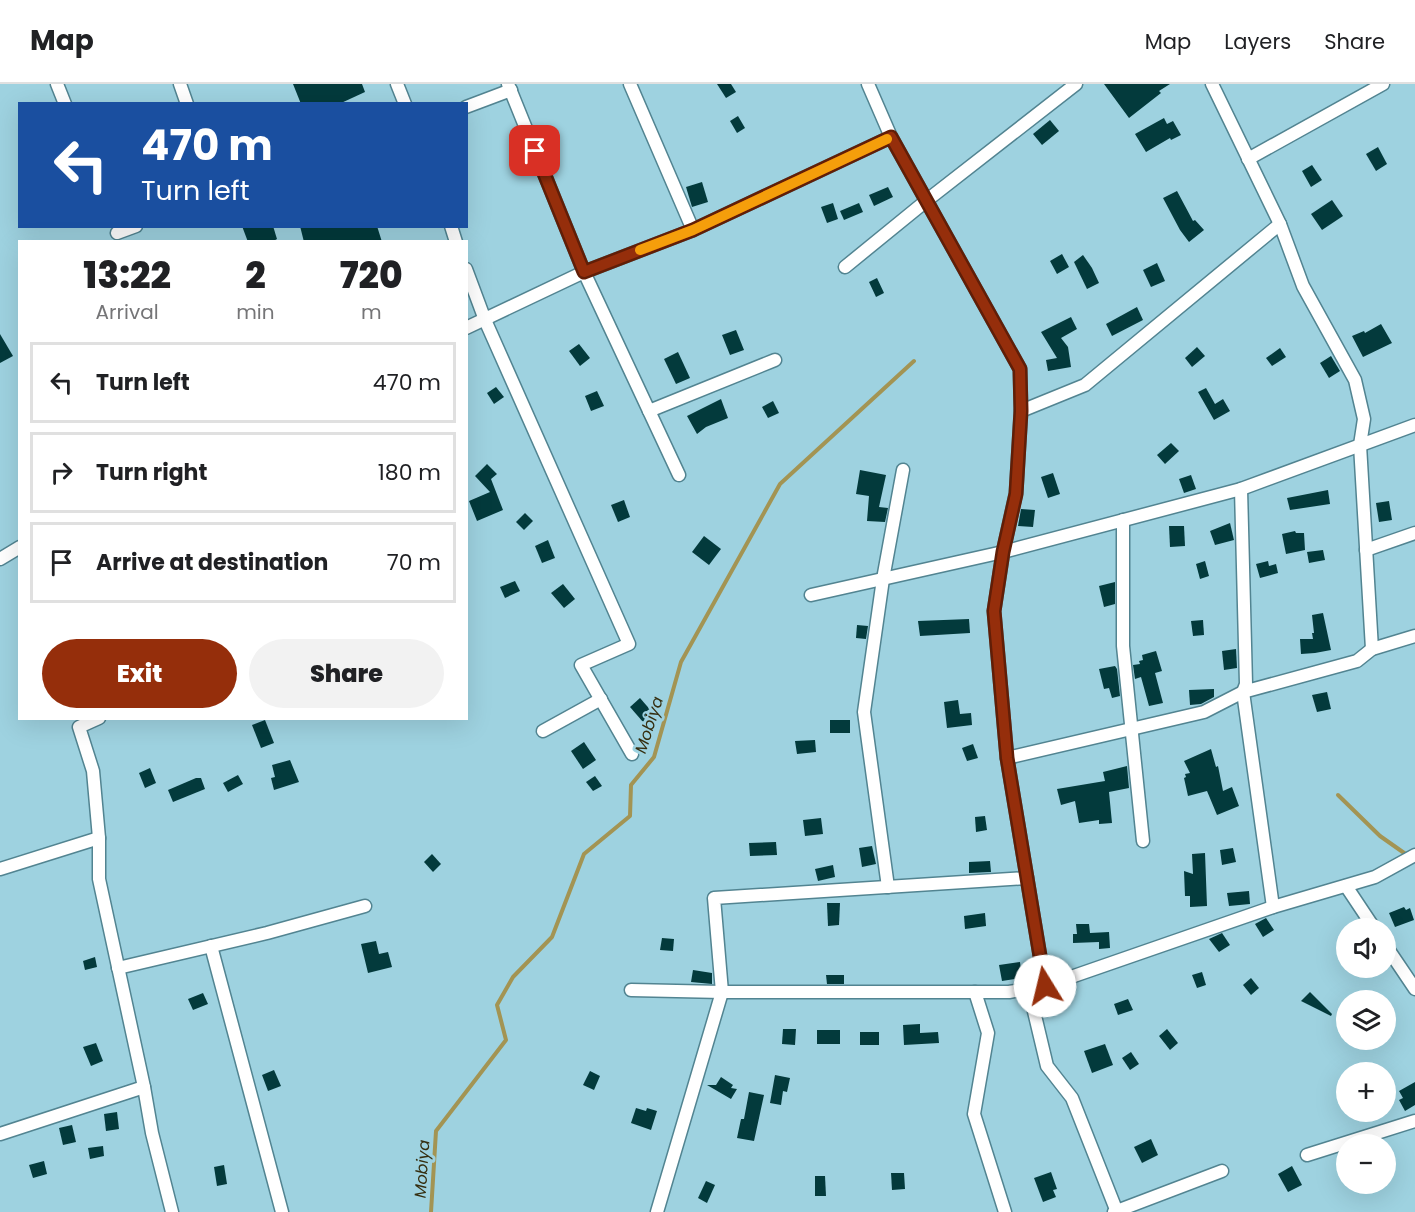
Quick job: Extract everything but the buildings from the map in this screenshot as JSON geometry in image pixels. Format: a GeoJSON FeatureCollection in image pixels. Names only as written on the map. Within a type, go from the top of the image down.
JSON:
{"type":"FeatureCollection","features":[{"type":"Feature","properties":{"kind":"street"},"geometry":{"type":"LineString","coordinates":[[57,84],[64,102]]}},
{"type":"Feature","properties":{"kind":"street"},"geometry":{"type":"LineString","coordinates":[[180,84],[186,102]]}},
{"type":"Feature","properties":{"kind":"street"},"geometry":{"type":"LineString","coordinates":[[397,84],[404,102]]}},
{"type":"Feature","properties":{"kind":"street"},"geometry":{"type":"LineString","coordinates":[[630,84],[693,230]]}},
{"type":"Feature","properties":{"kind":"street"},"geometry":{"type":"LineString","coordinates":[[868,84],[891,137],[1020,369],[1021,411],[1016,494],[1003,552],[994,611],[1007,758],[1045,986],[1032,1004],[1047,1066],[1072,1098],[1116,1212],[1222,1171]]}},
{"type":"Feature","properties":{"kind":"street"},"geometry":{"type":"LineString","coordinates":[[845,267],[1076,84]]}},
{"type":"Feature","properties":{"kind":"street"},"geometry":{"type":"LineString","coordinates":[[1212,84],[1280,224],[1303,286],[1355,380],[1364,419],[1360,445],[1372,649]]}},
{"type":"Feature","properties":{"kind":"street"},"geometry":{"type":"LineString","coordinates":[[1248,159],[1383,84]]}},
{"type":"Feature","properties":{"kind":"street"},"geometry":{"type":"LineString","coordinates":[[468,106],[509,87],[584,272],[679,475]]}},
{"type":"Feature","properties":{"kind":"street"},"geometry":{"type":"LineString","coordinates":[[468,327],[584,272],[693,230],[891,137]]}},
{"type":"Feature","properties":{"kind":"street"},"geometry":{"type":"LineString","coordinates":[[1021,411],[1085,385],[1280,224]]}},
{"type":"Feature","properties":{"kind":"street"},"geometry":{"type":"LineString","coordinates":[[117,234],[131,228]]}},
{"type":"Feature","properties":{"kind":"street"},"geometry":{"type":"LineString","coordinates":[[468,274],[485,320],[630,644],[581,665],[632,754]]}},
{"type":"Feature","properties":{"kind":"street"},"geometry":{"type":"LineString","coordinates":[[649,411],[776,360]]}},
{"type":"Feature","properties":{"kind":"street"},"geometry":{"type":"LineString","coordinates":[[811,595],[1003,552],[1241,489],[1415,425]]}},
{"type":"Feature","properties":{"kind":"street"},"geometry":{"type":"LineString","coordinates":[[888,887],[864,712],[883,579],[903,470]]}},
{"type":"Feature","properties":{"kind":"street"},"geometry":{"type":"LineString","coordinates":[[1241,489],[1246,684],[1243,692],[1273,907]]}},
{"type":"Feature","properties":{"kind":"street"},"geometry":{"type":"LineString","coordinates":[[1123,520],[1123,646],[1143,841]]}},
{"type":"Feature","properties":{"kind":"street"},"geometry":{"type":"LineString","coordinates":[[1366,550],[1415,533]]}},
{"type":"Feature","properties":{"kind":"street"},"geometry":{"type":"LineString","coordinates":[[0,559],[18,548]]}},
{"type":"Feature","properties":{"kind":"street"},"geometry":{"type":"LineString","coordinates":[[1007,758],[1204,712],[1243,692],[1357,661],[1372,649],[1415,636]]}},
{"type":"Feature","properties":{"kind":"street"},"geometry":{"type":"LineString","coordinates":[[543,731],[601,699]]}},
{"type":"Feature","properties":{"kind":"street"},"geometry":{"type":"LineString","coordinates":[[95,720],[79,727],[93,771],[99,838],[99,879],[152,1133],[171,1212]]}},
{"type":"Feature","properties":{"kind":"street"},"geometry":{"type":"LineString","coordinates":[[0,869],[99,838]]}},
{"type":"Feature","properties":{"kind":"street"},"geometry":{"type":"LineString","coordinates":[[631,990],[1009,992],[1045,986],[1273,907],[1375,877],[1415,855]]}},
{"type":"Feature","properties":{"kind":"street"},"geometry":{"type":"LineString","coordinates":[[657,1212],[722,992],[714,898],[1027,878]]}},
{"type":"Feature","properties":{"kind":"street"},"geometry":{"type":"LineString","coordinates":[[1346,886],[1367,918]]}},
{"type":"Feature","properties":{"kind":"street"},"geometry":{"type":"LineString","coordinates":[[118,968],[267,933],[365,906]]}},
{"type":"Feature","properties":{"kind":"street"},"geometry":{"type":"LineString","coordinates":[[211,946],[282,1212]]}},
{"type":"Feature","properties":{"kind":"street"},"geometry":{"type":"LineString","coordinates":[[1396,961],[1415,989]]}},
{"type":"Feature","properties":{"kind":"street"},"geometry":{"type":"LineString","coordinates":[[975,992],[988,1033],[974,1114],[1005,1212]]}},
{"type":"Feature","properties":{"kind":"street"},"geometry":{"type":"LineString","coordinates":[[0,1134],[144,1087]]}},
{"type":"Feature","properties":{"kind":"street"},"geometry":{"type":"LineString","coordinates":[[1307,1155],[1415,1121]]}},
{"type":"Feature","properties":{"kind":"waterway","name":"Mobiya"},"geometry":{"type":"LineString","coordinates":[[431,1212],[436,1131],[506,1040],[497,1005],[513,977],[552,937],[584,854],[630,816],[631,785],[654,757],[681,662],[780,484],[914,361]]}},
{"type":"Feature","properties":{"kind":"waterway"},"geometry":{"type":"LineString","coordinates":[[1338,795],[1380,836],[1407,855]]}},
{"type":"Feature","properties":{"kind":"slow traffic"},"geometry":{"type":"LineString","coordinates":[[640,250],[693,230],[887,139]]}},
{"type":"Feature","properties":{"kind":"route"},"geometry":{"type":"LineString","coordinates":[[535,151],[584,272],[693,230],[891,137],[1020,369],[1021,411],[1016,494],[1003,552],[994,611],[1007,758],[1045,986]]}}]}
